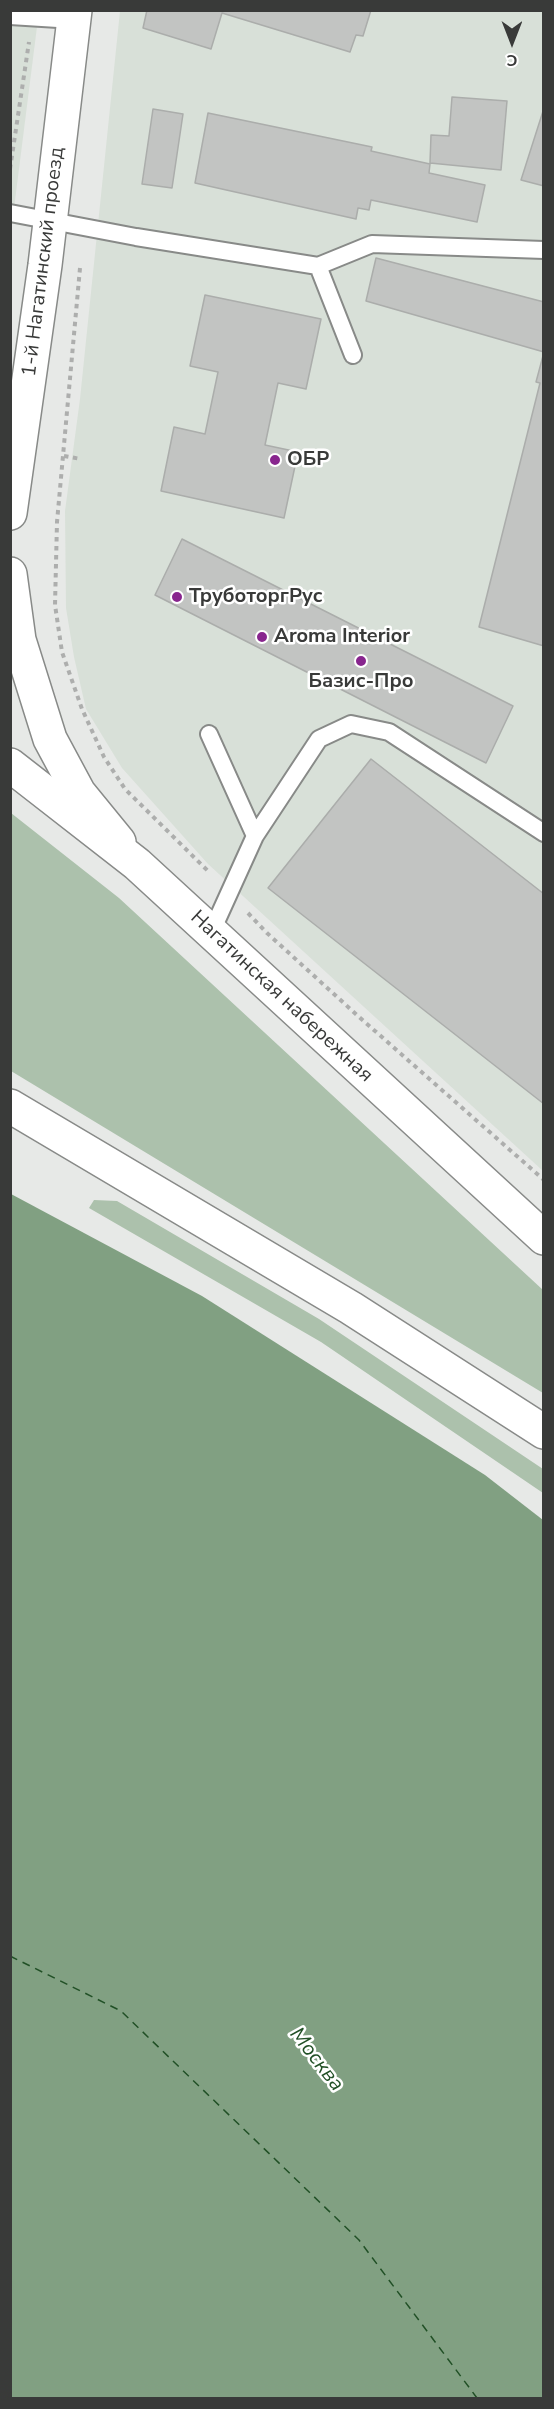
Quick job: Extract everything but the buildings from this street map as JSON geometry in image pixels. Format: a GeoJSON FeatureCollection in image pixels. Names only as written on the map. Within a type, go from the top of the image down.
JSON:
{"type":"FeatureCollection","features":[{"type":"Feature","properties":{"kind":"main road","name":"1-й Нагатинский проезд"},"geometry":{"type":"LineString","coordinates":[[10,513],[75,15]]}},
{"type":"Feature","properties":{"kind":"main road"},"geometry":{"type":"LineString","coordinates":[[10,574],[19,640],[50,740],[79,793],[137,864]]}},
{"type":"Feature","properties":{"kind":"main road","name":"Нагатинская набережная"},"geometry":{"type":"LineString","coordinates":[[10,765],[137,864],[543,1238]]}},
{"type":"Feature","properties":{"kind":"main road"},"geometry":{"type":"LineString","coordinates":[[10,1106],[351,1308],[543,1432]]}},
{"type":"Feature","properties":{"kind":"lane"},"geometry":{"type":"LineString","coordinates":[[10,16],[32,18],[75,15]]}},
{"type":"Feature","properties":{"kind":"lane"},"geometry":{"type":"LineString","coordinates":[[10,213],[136,237],[318,266],[372,244],[543,250]]}},
{"type":"Feature","properties":{"kind":"lane"},"geometry":{"type":"LineString","coordinates":[[318,266],[353,355]]}},
{"type":"Feature","properties":{"kind":"lane"},"geometry":{"type":"LineString","coordinates":[[211,933],[255,836],[319,740],[351,724],[389,732],[543,833]]}},
{"type":"Feature","properties":{"kind":"lane"},"geometry":{"type":"LineString","coordinates":[[209,734],[255,836]]}},
{"type":"Feature","properties":{"kind":"path"},"geometry":{"type":"LineString","coordinates":[[10,169],[32,18]]}},
{"type":"Feature","properties":{"kind":"path"},"geometry":{"type":"LineString","coordinates":[[63,456],[81,459]]}},
{"type":"Feature","properties":{"kind":"shaded area"},"geometry":{"type":"Polygon","coordinates":[[[11,11],[39,11],[11,232],[11,11]]]}},
{"type":"Feature","properties":{"kind":"shaded area"},"geometry":{"type":"Polygon","coordinates":[[[120,11],[543,11],[543,1171],[208,864],[122,768],[86,709],[66,608],[65,511],[80,399],[120,11]]]}},
{"type":"Feature","properties":{"kind":"shaded area"},"geometry":{"type":"Polygon","coordinates":[[[11,813],[119,898],[543,1290],[543,1393],[11,1071],[11,813]]]}},
{"type":"Feature","properties":{"kind":"shaded area"},"geometry":{"type":"Polygon","coordinates":[[[94,1200],[117,1201],[319,1319],[543,1469],[543,1493],[321,1342],[89,1208],[94,1200]]]}},
{"type":"Feature","properties":{"kind":"water","name":"Москва"},"geometry":{"type":"Polygon","coordinates":[[[11,1194],[202,1296],[485,1475],[543,1520],[543,2398],[11,2398],[11,1194]]]}},
{"type":"Feature","properties":{"kind":"ferry route"},"geometry":{"type":"LineString","coordinates":[[10,1956],[121,2011],[359,2240],[477,2398]]}},
{"type":"Feature","properties":{"kind":"place","name":"ОБР"},"geometry":{"type":"Point","coordinates":[275,460]}},
{"type":"Feature","properties":{"kind":"place","name":"ТруботоргРус"},"geometry":{"type":"Point","coordinates":[177,597]}},
{"type":"Feature","properties":{"kind":"place","name":"Aroma Interior"},"geometry":{"type":"Point","coordinates":[262,637]}},
{"type":"Feature","properties":{"kind":"place","name":"Базис-Про"},"geometry":{"type":"Point","coordinates":[361,661]}}]}
